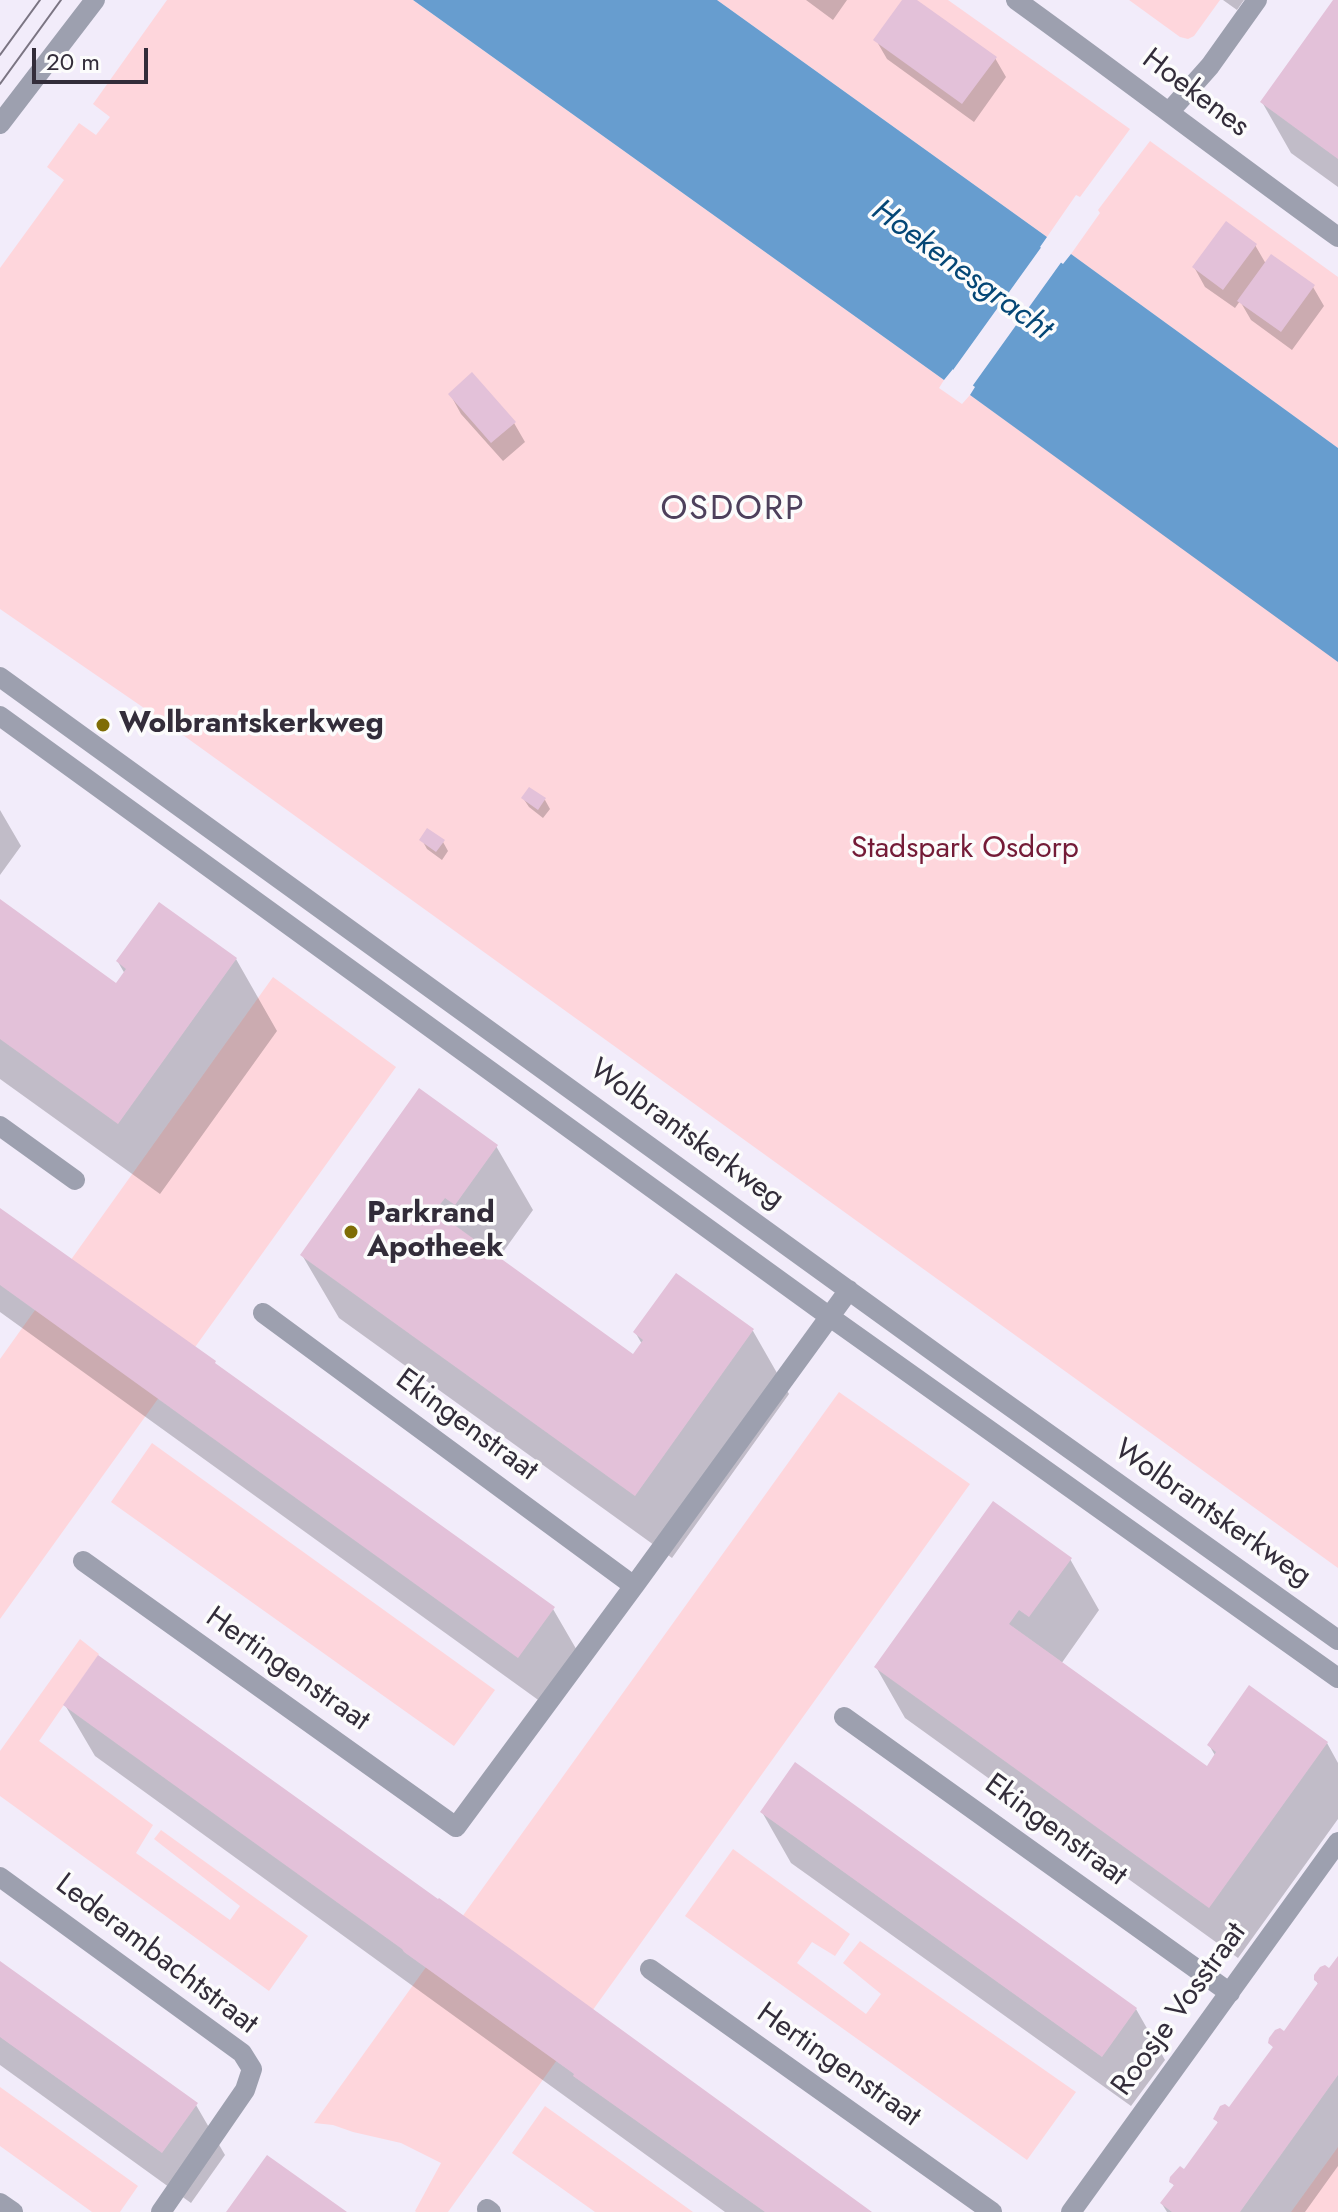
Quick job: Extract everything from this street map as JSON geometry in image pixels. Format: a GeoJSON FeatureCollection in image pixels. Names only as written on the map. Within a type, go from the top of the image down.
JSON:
{"type":"FeatureCollection","features":[{"type":"Feature","properties":{"kind":"street"},"geometry":{"type":"LineString","coordinates":[[0,124],[95,0]]}},
{"type":"Feature","properties":{"kind":"street","name":"Hoekenes"},"geometry":{"type":"LineString","coordinates":[[1016,0],[1338,237]]}},
{"type":"Feature","properties":{"kind":"street"},"geometry":{"type":"LineString","coordinates":[[1170,111],[1210,66],[1257,0]]}},
{"type":"Feature","properties":{"kind":"street","name":"Wolbrantskerkweg"},"geometry":{"type":"LineString","coordinates":[[0,677],[1338,1640]]}},
{"type":"Feature","properties":{"kind":"street","name":"Wolbrantskerkweg"},"geometry":{"type":"LineString","coordinates":[[0,716],[830,1317],[1338,1678]]}},
{"type":"Feature","properties":{"kind":"street"},"geometry":{"type":"LineString","coordinates":[[0,1126],[75,1180]]}},
{"type":"Feature","properties":{"kind":"street"},"geometry":{"type":"LineString","coordinates":[[634,1586],[849,1290]]}},
{"type":"Feature","properties":{"kind":"street","name":"Ekingenstraat"},"geometry":{"type":"LineString","coordinates":[[263,1313],[634,1586]]}},
{"type":"Feature","properties":{"kind":"street","name":"Hertingenstraat"},"geometry":{"type":"LineString","coordinates":[[83,1561],[456,1827],[634,1586]]}},
{"type":"Feature","properties":{"kind":"street","name":"Ekingenstraat"},"geometry":{"type":"LineString","coordinates":[[844,1717],[1230,1993]]}},
{"type":"Feature","properties":{"kind":"street","name":"Roosje Vosstraat"},"geometry":{"type":"LineString","coordinates":[[1071,2212],[1338,1842]]}},
{"type":"Feature","properties":{"kind":"street","name":"Lederambachtstraat"},"geometry":{"type":"LineString","coordinates":[[0,1877],[242,2053],[252,2069],[245,2090],[161,2212]]}},
{"type":"Feature","properties":{"kind":"street","name":"Hertingenstraat"},"geometry":{"type":"LineString","coordinates":[[650,1969],[992,2212]]}},
{"type":"Feature","properties":{"kind":"street"},"geometry":{"type":"LineString","coordinates":[[0,2203],[13,2212]]}},
{"type":"Feature","properties":{"kind":"green space","name":"Stadspark Osdorp"},"geometry":{"type":"Polygon","coordinates":[[[167,0],[413,0],[944,380],[939,388],[962,404],[970,395],[1338,660],[1338,1568],[176,730],[0,609],[0,268],[64,180],[47,167],[79,123],[96,135],[110,117],[93,104],[167,0]]]}},
{"type":"Feature","properties":{"kind":"green space"},"geometry":{"type":"Polygon","coordinates":[[[717,0],[948,0],[1130,129],[1080,197],[1076,195],[1047,237],[717,0]]]}},
{"type":"Feature","properties":{"kind":"green space"},"geometry":{"type":"Polygon","coordinates":[[[1129,0],[1220,0],[1194,36],[1188,39],[1180,37],[1129,0]]]}},
{"type":"Feature","properties":{"kind":"green space"},"geometry":{"type":"Polygon","coordinates":[[[1150,141],[1338,277],[1338,448],[1071,254],[1100,213],[1098,210],[1150,141]]]}},
{"type":"Feature","properties":{"kind":"green space"},"geometry":{"type":"Polygon","coordinates":[[[273,977],[396,1067],[0,1619],[0,1359],[273,977]]]}},
{"type":"Feature","properties":{"kind":"green space"},"geometry":{"type":"Polygon","coordinates":[[[839,1392],[970,1484],[448,2212],[416,2212],[441,2163],[401,2143],[314,2123],[839,1392]]]}},
{"type":"Feature","properties":{"kind":"green space"},"geometry":{"type":"Polygon","coordinates":[[[152,1443],[495,1690],[454,1746],[111,1502],[152,1443]]]}},
{"type":"Feature","properties":{"kind":"green space"},"geometry":{"type":"Polygon","coordinates":[[[80,1639],[99,1654],[39,1741],[153,1825],[136,1853],[230,1920],[240,1906],[154,1839],[161,1830],[308,1936],[269,1991],[0,1796],[0,1751],[80,1639]]]}},
{"type":"Feature","properties":{"kind":"green space"},"geometry":{"type":"Polygon","coordinates":[[[733,1849],[850,1934],[835,1956],[812,1942],[797,1963],[866,2014],[881,1994],[843,1963],[860,1941],[1076,2092],[1027,2160],[685,1916],[733,1849]]]}},
{"type":"Feature","properties":{"kind":"green space"},"geometry":{"type":"Polygon","coordinates":[[[0,2087],[138,2186],[120,2212],[92,2212],[0,2146],[0,2087]]]}},
{"type":"Feature","properties":{"kind":"green space"},"geometry":{"type":"Polygon","coordinates":[[[545,2106],[693,2212],[595,2212],[512,2153],[545,2106]]]}},
{"type":"Feature","properties":{"kind":"green space"},"geometry":{"type":"Polygon","coordinates":[[[1338,2147],[1338,2212],[1291,2212],[1338,2147]]]}},
{"type":"Feature","properties":{"kind":"water","name":"Hoekenesgracht"},"geometry":{"type":"Polygon","coordinates":[[[413,0],[717,0],[1047,237],[1040,247],[1063,264],[1071,254],[1338,448],[1338,662],[970,395],[975,387],[953,369],[944,380],[413,0]]]}},
{"type":"Feature","properties":{"kind":"pier"},"geometry":{"type":"Polygon","coordinates":[[[1050,235],[1045,246],[1063,259],[1070,250],[966,395],[970,388],[952,376],[943,384],[1050,235]]]}},
{"type":"Feature","properties":{"kind":"building"},"geometry":{"type":"Polygon","coordinates":[[[902,0],[917,0],[997,57],[962,104],[873,40],[902,0]]]}},
{"type":"Feature","properties":{"kind":"building"},"geometry":{"type":"Polygon","coordinates":[[[1333,0],[1338,0],[1338,159],[1260,102],[1333,0]]]}},
{"type":"Feature","properties":{"kind":"building"},"geometry":{"type":"Polygon","coordinates":[[[1226,221],[1257,244],[1223,290],[1192,267],[1226,221]]]}},
{"type":"Feature","properties":{"kind":"building"},"geometry":{"type":"Polygon","coordinates":[[[1271,254],[1315,285],[1281,332],[1237,301],[1271,254]]]}},
{"type":"Feature","properties":{"kind":"building"},"geometry":{"type":"Polygon","coordinates":[[[472,372],[516,422],[491,443],[448,394],[472,372]]]}},
{"type":"Feature","properties":{"kind":"building"},"geometry":{"type":"Polygon","coordinates":[[[529,787],[546,798],[538,810],[521,798],[529,787]]]}},
{"type":"Feature","properties":{"kind":"building"},"geometry":{"type":"Polygon","coordinates":[[[427,828],[445,840],[436,852],[419,840],[427,828]]]}},
{"type":"Feature","properties":{"kind":"building"},"geometry":{"type":"Polygon","coordinates":[[[0,899],[116,983],[126,969],[116,961],[159,902],[237,958],[118,1124],[0,1039],[0,899]]]}},
{"type":"Feature","properties":{"kind":"building"},"geometry":{"type":"Polygon","coordinates":[[[419,1088],[498,1145],[455,1205],[445,1198],[435,1211],[633,1354],[643,1340],[633,1332],[676,1273],[754,1329],[635,1496],[300,1255],[419,1088]]]}},
{"type":"Feature","properties":{"kind":"building"},"geometry":{"type":"Polygon","coordinates":[[[0,1208],[555,1607],[518,1658],[0,1285],[0,1208]]]}},
{"type":"Feature","properties":{"kind":"building"},"geometry":{"type":"Polygon","coordinates":[[[993,1501],[1072,1558],[1029,1617],[1019,1610],[1009,1624],[1207,1766],[1216,1752],[1207,1745],[1249,1685],[1328,1742],[1209,1908],[874,1667],[993,1501]]]}},
{"type":"Feature","properties":{"kind":"building"},"geometry":{"type":"Polygon","coordinates":[[[98,1655],[872,2212],[765,2212],[573,2076],[63,1705],[98,1655]]]}},
{"type":"Feature","properties":{"kind":"building"},"geometry":{"type":"Polygon","coordinates":[[[795,1762],[1137,2008],[1102,2057],[760,1812],[795,1762]]]}},
{"type":"Feature","properties":{"kind":"building"},"geometry":{"type":"Polygon","coordinates":[[[1338,1956],[1338,2075],[1240,2212],[1172,2212],[1160,2203],[1174,2185],[1169,2182],[1170,2177],[1180,2166],[1184,2169],[1218,2122],[1213,2119],[1220,2106],[1225,2104],[1229,2107],[1273,2047],[1268,2043],[1269,2038],[1275,2030],[1280,2028],[1284,2031],[1318,1983],[1314,1975],[1320,1967],[1325,1965],[1329,1968],[1338,1956]]]}},
{"type":"Feature","properties":{"kind":"building"},"geometry":{"type":"Polygon","coordinates":[[[0,1961],[198,2103],[162,2153],[0,2037],[0,1961]]]}},
{"type":"Feature","properties":{"kind":"building"},"geometry":{"type":"Polygon","coordinates":[[[267,2155],[347,2212],[226,2212],[267,2155]]]}},
{"type":"Feature","properties":{"kind":"tram line"},"geometry":{"type":"LineString","coordinates":[[0,55],[40,0]]}},
{"type":"Feature","properties":{"kind":"tram line"},"geometry":{"type":"LineString","coordinates":[[0,84],[61,0]]}},
{"type":"Feature","properties":{"kind":"place","name":"Wolbrantskerkweg"},"geometry":{"type":"Point","coordinates":[103,725]}},
{"type":"Feature","properties":{"kind":"place","name":"Parkrand Apotheek"},"geometry":{"type":"Point","coordinates":[351,1232]}},
{"type":"Feature","properties":{"kind":"district","name":"OSDORP"},"geometry":{"type":"Point","coordinates":[733,511]}}]}
